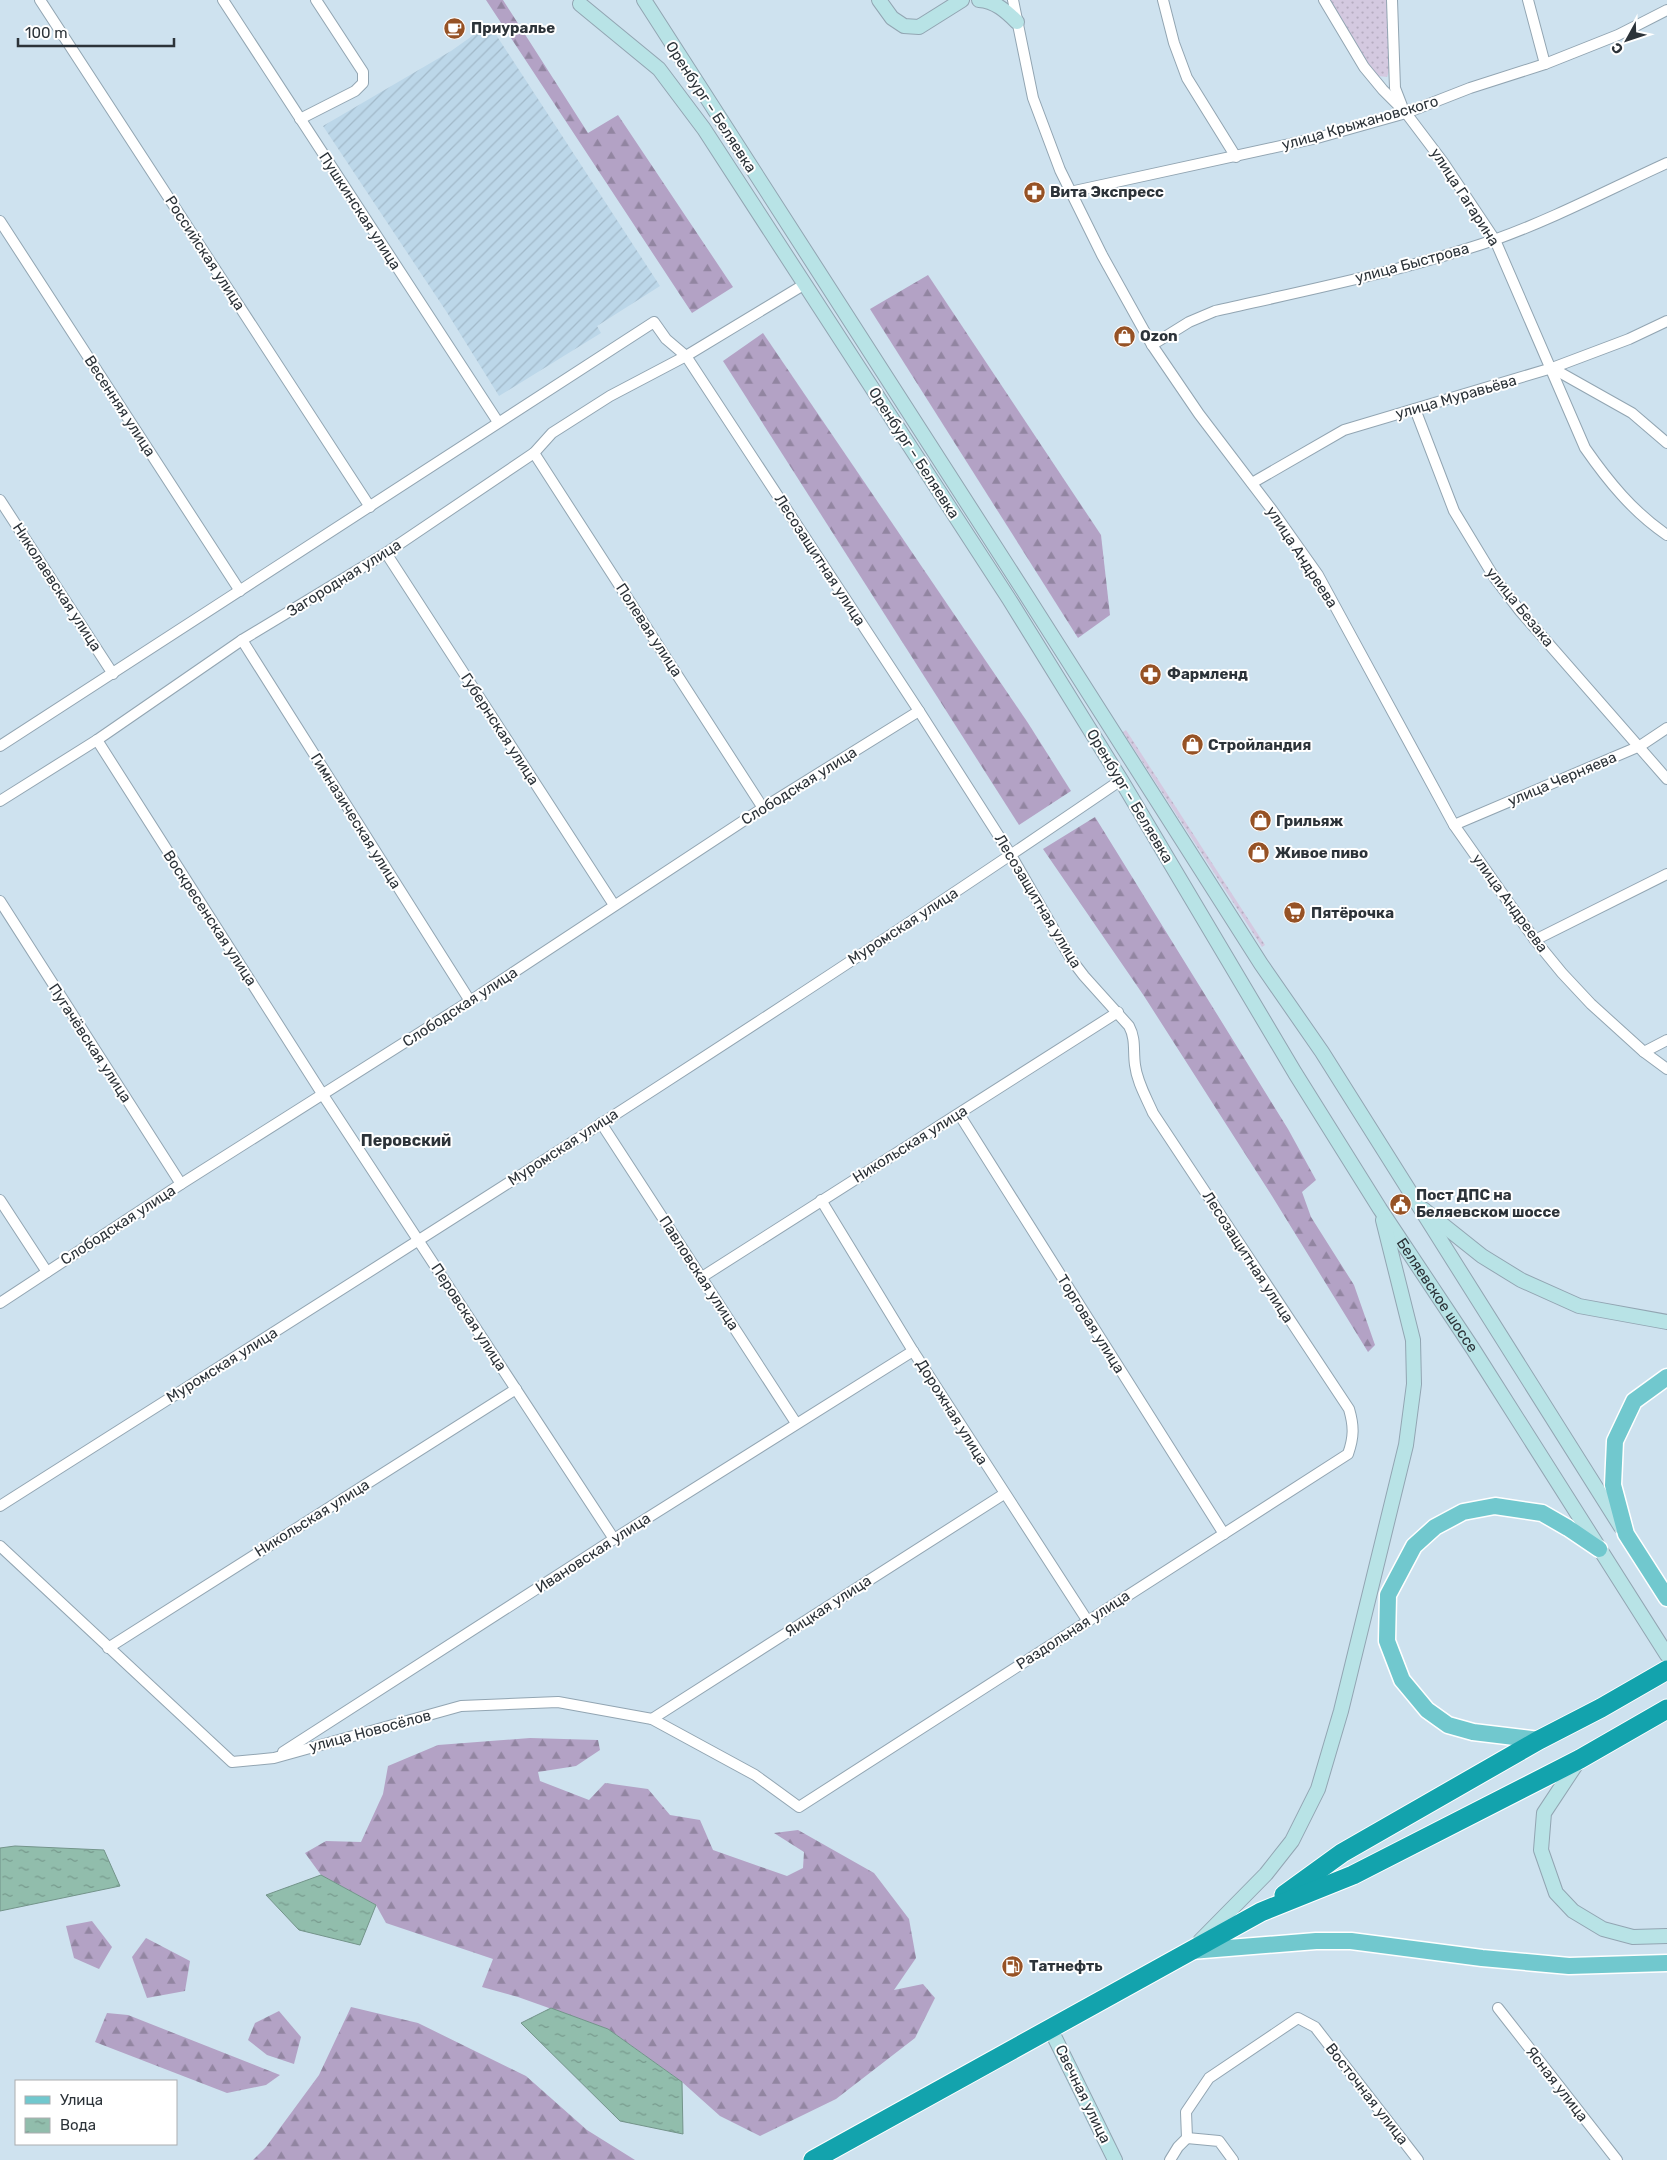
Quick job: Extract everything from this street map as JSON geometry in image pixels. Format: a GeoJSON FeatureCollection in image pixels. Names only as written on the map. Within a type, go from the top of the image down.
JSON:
{"type":"FeatureCollection","features":[{"type":"Feature","properties":{"kind":"highway"},"geometry":{"type":"LineString","coordinates":[[1261,1912],[1342,1853],[1539,1740],[1601,1708],[1667,1670]]}},
{"type":"Feature","properties":{"kind":"highway"},"geometry":{"type":"LineString","coordinates":[[813,2160],[1261,1912],[1353,1875],[1580,1759],[1667,1709]]}},
{"type":"Feature","properties":{"kind":"main road","name":"Оренбург – Беляевка"},"geometry":{"type":"LineString","coordinates":[[577,2],[594,0]]}},
{"type":"Feature","properties":{"kind":"main road","name":"Оренбург – Беляевка"},"geometry":{"type":"LineString","coordinates":[[644,0],[1233,920]]}},
{"type":"Feature","properties":{"kind":"main road"},"geometry":{"type":"LineString","coordinates":[[879,0],[892,18],[904,26],[919,26],[964,0]]}},
{"type":"Feature","properties":{"kind":"main road"},"geometry":{"type":"LineString","coordinates":[[979,0],[989,0],[1006,10],[1017,22]]}},
{"type":"Feature","properties":{"kind":"main road","name":"Оренбург – Беляевка"},"geometry":{"type":"LineString","coordinates":[[577,2],[659,69],[704,129],[1009,599],[1212,932]]}},
{"type":"Feature","properties":{"kind":"main road","name":"Беляевское шоссе"},"geometry":{"type":"LineString","coordinates":[[1233,920],[1322,1052],[1414,1202],[1667,1598]]}},
{"type":"Feature","properties":{"kind":"main road","name":"Беляевское шоссе"},"geometry":{"type":"LineString","coordinates":[[1212,932],[1295,1073],[1380,1210],[1473,1349],[1667,1655]]}},
{"type":"Feature","properties":{"kind":"main road"},"geometry":{"type":"LineString","coordinates":[[1414,1202],[1482,1256],[1521,1280],[1579,1306],[1667,1322]]}},
{"type":"Feature","properties":{"kind":"main road"},"geometry":{"type":"LineString","coordinates":[[1189,1951],[1266,1874],[1292,1841],[1318,1789],[1344,1702],[1406,1445],[1414,1384],[1413,1340],[1380,1210]]}},
{"type":"Feature","properties":{"kind":"main road"},"geometry":{"type":"LineString","coordinates":[[1626,1534],[1613,1485],[1615,1441],[1634,1401],[1667,1377]]}},
{"type":"Feature","properties":{"kind":"main road"},"geometry":{"type":"LineString","coordinates":[[1539,1740],[1473,1732],[1448,1725],[1427,1710],[1402,1680],[1387,1641],[1388,1595],[1414,1546],[1435,1528],[1463,1512],[1496,1506],[1542,1513],[1599,1549]]}},
{"type":"Feature","properties":{"kind":"main road"},"geometry":{"type":"LineString","coordinates":[[1580,1759],[1544,1813],[1541,1850],[1556,1893],[1573,1911],[1603,1929],[1633,1938],[1667,1936]]}},
{"type":"Feature","properties":{"kind":"main road"},"geometry":{"type":"LineString","coordinates":[[1189,1951],[1316,1941],[1351,1941],[1482,1958],[1569,1966],[1667,1963]]}},
{"type":"Feature","properties":{"kind":"main road","name":"Свечная улица"},"geometry":{"type":"LineString","coordinates":[[1050,2028],[1115,2160]]}},
{"type":"Feature","properties":{"kind":"street","name":"Российская улица"},"geometry":{"type":"LineString","coordinates":[[40,0],[370,507]]}},
{"type":"Feature","properties":{"kind":"street","name":"Пушкинская улица"},"geometry":{"type":"LineString","coordinates":[[223,0],[498,422]]}},
{"type":"Feature","properties":{"kind":"street"},"geometry":{"type":"LineString","coordinates":[[300,119],[356,92],[363,83],[363,72],[316,0]]}},
{"type":"Feature","properties":{"kind":"street","name":"улица Андреева"},"geometry":{"type":"LineString","coordinates":[[1013,0],[1033,98],[1070,192],[1152,345],[1199,414],[1252,483],[1318,575],[1454,825],[1536,940],[1562,973],[1644,1052],[1667,1069]]}},
{"type":"Feature","properties":{"kind":"street"},"geometry":{"type":"LineString","coordinates":[[1163,0],[1174,44],[1187,78],[1236,157]]}},
{"type":"Feature","properties":{"kind":"street","name":"улица Гагарина"},"geometry":{"type":"LineString","coordinates":[[1324,0],[1364,67],[1406,113],[1444,162],[1495,240],[1552,368],[1566,408],[1585,448],[1606,479],[1633,508],[1667,535]]}},
{"type":"Feature","properties":{"kind":"street","name":"улица Гагарина"},"geometry":{"type":"LineString","coordinates":[[1392,0],[1395,88],[1406,113]]}},
{"type":"Feature","properties":{"kind":"street"},"geometry":{"type":"LineString","coordinates":[[1528,0],[1545,64]]}},
{"type":"Feature","properties":{"kind":"street","name":"улица Крыжановского"},"geometry":{"type":"LineString","coordinates":[[1070,192],[1317,138],[1406,113],[1470,88],[1545,64],[1618,35],[1667,10]]}},
{"type":"Feature","properties":{"kind":"street","name":"улица Быстрова"},"geometry":{"type":"LineString","coordinates":[[1152,345],[1189,322],[1215,311],[1406,267],[1495,240],[1558,214],[1667,163]]}},
{"type":"Feature","properties":{"kind":"street","name":"Весенняя улица"},"geometry":{"type":"LineString","coordinates":[[0,221],[240,591]]}},
{"type":"Feature","properties":{"kind":"street","name":"Загородная улица"},"geometry":{"type":"LineString","coordinates":[[0,801],[97,740],[242,640],[386,553],[534,453],[552,433],[601,401],[686,356],[805,284]]}},
{"type":"Feature","properties":{"kind":"street","name":"улица Муравьёва"},"geometry":{"type":"LineString","coordinates":[[1252,483],[1344,430],[1552,368],[1629,339],[1667,321]]}},
{"type":"Feature","properties":{"kind":"street","name":"Лесозащитная улица"},"geometry":{"type":"LineString","coordinates":[[498,422],[654,322],[666,339],[686,356],[1011,855],[1071,959],[1084,976],[1118,1012],[1134,1035],[1135,1066],[1140,1086],[1153,1113],[1349,1409],[1354,1426],[1354,1439],[1348,1454]]}},
{"type":"Feature","properties":{"kind":"street"},"geometry":{"type":"LineString","coordinates":[[1552,368],[1632,413],[1667,443]]}},
{"type":"Feature","properties":{"kind":"street","name":"улица Безака"},"geometry":{"type":"LineString","coordinates":[[1414,409],[1454,511],[1494,577],[1520,610],[1667,779]]}},
{"type":"Feature","properties":{"kind":"street"},"geometry":{"type":"LineString","coordinates":[[0,746],[498,422]]}},
{"type":"Feature","properties":{"kind":"street","name":"Полевая улица"},"geometry":{"type":"LineString","coordinates":[[534,453],[763,808]]}},
{"type":"Feature","properties":{"kind":"street","name":"Николаевская улица"},"geometry":{"type":"LineString","coordinates":[[0,500],[113,674]]}},
{"type":"Feature","properties":{"kind":"street","name":"Губернская улица"},"geometry":{"type":"LineString","coordinates":[[386,553],[614,904]]}},
{"type":"Feature","properties":{"kind":"street","name":"Гимназическая улица"},"geometry":{"type":"LineString","coordinates":[[242,640],[470,1001]]}},
{"type":"Feature","properties":{"kind":"street","name":"Слободская улица"},"geometry":{"type":"LineString","coordinates":[[0,1303],[181,1184],[470,1001],[614,904],[763,808],[919,711]]}},
{"type":"Feature","properties":{"kind":"street","name":"улица Черняева"},"geometry":{"type":"LineString","coordinates":[[1454,825],[1640,746],[1667,728]]}},
{"type":"Feature","properties":{"kind":"street","name":"Воскресенская улица"},"geometry":{"type":"LineString","coordinates":[[97,740],[323,1095]]}},
{"type":"Feature","properties":{"kind":"street","name":"Муромская улица"},"geometry":{"type":"LineString","coordinates":[[0,1506],[601,1123],[1011,855],[1121,780]]}},
{"type":"Feature","properties":{"kind":"street"},"geometry":{"type":"LineString","coordinates":[[1536,940],[1667,874]]}},
{"type":"Feature","properties":{"kind":"street","name":"Пугачёвская улица"},"geometry":{"type":"LineString","coordinates":[[0,901],[181,1184]]}},
{"type":"Feature","properties":{"kind":"street","name":"Никольская улица"},"geometry":{"type":"LineString","coordinates":[[702,1278],[821,1200],[1118,1012]]}},
{"type":"Feature","properties":{"kind":"street"},"geometry":{"type":"LineString","coordinates":[[1644,1052],[1667,1040]]}},
{"type":"Feature","properties":{"kind":"street","name":"Перовская улица"},"geometry":{"type":"LineString","coordinates":[[323,1095],[614,1539]]}},
{"type":"Feature","properties":{"kind":"street","name":"Торговая улица"},"geometry":{"type":"LineString","coordinates":[[959,1114],[1224,1534]]}},
{"type":"Feature","properties":{"kind":"street","name":"Павловская улица"},"geometry":{"type":"LineString","coordinates":[[601,1123],[796,1423]]}},
{"type":"Feature","properties":{"kind":"street"},"geometry":{"type":"LineString","coordinates":[[0,1200],[47,1272]]}},
{"type":"Feature","properties":{"kind":"street","name":"Дорожная улица"},"geometry":{"type":"LineString","coordinates":[[821,1200],[913,1351],[1087,1620]]}},
{"type":"Feature","properties":{"kind":"street","name":"Ивановская улица"},"geometry":{"type":"LineString","coordinates":[[274,1758],[796,1423],[913,1351]]}},
{"type":"Feature","properties":{"kind":"street","name":"Никольская улица"},"geometry":{"type":"LineString","coordinates":[[108,1648],[516,1389]]}},
{"type":"Feature","properties":{"kind":"street","name":"Раздольная улица"},"geometry":{"type":"LineString","coordinates":[[799,1807],[1087,1620],[1348,1454]]}},
{"type":"Feature","properties":{"kind":"street","name":"Яицкая улица"},"geometry":{"type":"LineString","coordinates":[[652,1719],[1004,1494]]}},
{"type":"Feature","properties":{"kind":"street","name":"улица Новосёлов"},"geometry":{"type":"LineString","coordinates":[[0,1546],[232,1762],[274,1758],[461,1706],[558,1702],[652,1719],[755,1775],[799,1807]]}},
{"type":"Feature","properties":{"kind":"street","name":"Ясная улица"},"geometry":{"type":"LineString","coordinates":[[1498,2008],[1617,2160]]}},
{"type":"Feature","properties":{"kind":"street","name":"Восточная улица"},"geometry":{"type":"LineString","coordinates":[[1187,2138],[1186,2112],[1208,2078],[1298,2018],[1315,2028],[1418,2160]]}},
{"type":"Feature","properties":{"kind":"street"},"geometry":{"type":"LineString","coordinates":[[1170,2160],[1178,2147],[1187,2138],[1219,2141],[1233,2160]]}},
{"type":"Feature","properties":{"kind":"shaded area"},"geometry":{"type":"Polygon","coordinates":[[[1328,0],[1387,0],[1390,63],[1387,77],[1378,76],[1355,47],[1328,0]]]}},
{"type":"Feature","properties":{"kind":"shaded area"},"geometry":{"type":"Polygon","coordinates":[[[489,24],[660,286],[597,326],[601,333],[499,396],[446,311],[323,126],[451,51],[489,24]]]}},
{"type":"Feature","properties":{"kind":"shaded area"},"geometry":{"type":"Polygon","coordinates":[[[1126,730],[1265,945],[1262,947],[1123,732],[1126,730]]]}},
{"type":"Feature","properties":{"kind":"green space"},"geometry":{"type":"Polygon","coordinates":[[[486,0],[503,0],[588,133],[618,115],[733,287],[692,313],[486,0]]]}},
{"type":"Feature","properties":{"kind":"green space"},"geometry":{"type":"Polygon","coordinates":[[[928,275],[1101,535],[1110,615],[1078,638],[870,309],[928,275]]]}},
{"type":"Feature","properties":{"kind":"green space"},"geometry":{"type":"Polygon","coordinates":[[[763,333],[1028,723],[1071,791],[1019,825],[723,361],[763,333]]]}},
{"type":"Feature","properties":{"kind":"green space"},"geometry":{"type":"Polygon","coordinates":[[[1095,817],[1288,1129],[1316,1180],[1302,1192],[1311,1217],[1354,1285],[1375,1345],[1368,1352],[1272,1196],[1144,996],[1043,849],[1095,817]]]}},
{"type":"Feature","properties":{"kind":"green space"},"geometry":{"type":"Polygon","coordinates":[[[530,1738],[598,1740],[600,1750],[576,1766],[538,1772],[540,1781],[589,1800],[605,1783],[648,1789],[670,1815],[700,1820],[713,1850],[787,1876],[803,1868],[804,1852],[774,1833],[798,1830],[874,1873],[909,1919],[916,1958],[894,1990],[923,1984],[935,1998],[915,2038],[836,2099],[760,2136],[720,2116],[682,2082],[608,2029],[518,1997],[482,1987],[493,1959],[386,1923],[376,1905],[321,1875],[305,1853],[326,1841],[361,1842],[383,1794],[388,1766],[438,1745],[530,1738]]]}},
{"type":"Feature","properties":{"kind":"green space"},"geometry":{"type":"Polygon","coordinates":[[[92,1921],[112,1947],[99,1969],[74,1958],[66,1926],[92,1921]]]}},
{"type":"Feature","properties":{"kind":"green space"},"geometry":{"type":"Polygon","coordinates":[[[146,1938],[190,1961],[185,1991],[147,1998],[132,1957],[146,1938]]]}},
{"type":"Feature","properties":{"kind":"green space"},"geometry":{"type":"Polygon","coordinates":[[[351,2007],[418,2023],[526,2076],[587,2130],[635,2160],[253,2160],[266,2147],[319,2075],[351,2007]]]}},
{"type":"Feature","properties":{"kind":"green space"},"geometry":{"type":"Polygon","coordinates":[[[279,2011],[301,2037],[294,2064],[267,2055],[248,2040],[255,2023],[279,2011]]]}},
{"type":"Feature","properties":{"kind":"green space"},"geometry":{"type":"Polygon","coordinates":[[[107,2013],[128,2015],[280,2075],[266,2085],[227,2093],[95,2042],[107,2013]]]}},
{"type":"Feature","properties":{"kind":"water"},"geometry":{"type":"Polygon","coordinates":[[[15,1846],[104,1850],[120,1886],[0,1911],[0,1848],[15,1846]]]}},
{"type":"Feature","properties":{"kind":"water"},"geometry":{"type":"Polygon","coordinates":[[[321,1875],[376,1905],[360,1945],[299,1930],[266,1895],[321,1875]]]}},
{"type":"Feature","properties":{"kind":"water"},"geometry":{"type":"Polygon","coordinates":[[[551,2008],[608,2029],[682,2082],[683,2134],[620,2121],[521,2023],[551,2008]]]}},
{"type":"Feature","properties":{"kind":"place","name":"Приуралье"},"geometry":{"type":"Point","coordinates":[455,28]}},
{"type":"Feature","properties":{"kind":"place","name":"Вита Экспресс"},"geometry":{"type":"Point","coordinates":[1034,192]}},
{"type":"Feature","properties":{"kind":"place","name":"Ozon"},"geometry":{"type":"Point","coordinates":[1124,336]}},
{"type":"Feature","properties":{"kind":"place","name":"Фармленд"},"geometry":{"type":"Point","coordinates":[1151,674]}},
{"type":"Feature","properties":{"kind":"place","name":"Стройландия"},"geometry":{"type":"Point","coordinates":[1192,745]}},
{"type":"Feature","properties":{"kind":"place","name":"Грильяж"},"geometry":{"type":"Point","coordinates":[1260,821]}},
{"type":"Feature","properties":{"kind":"place","name":"Живое пиво"},"geometry":{"type":"Point","coordinates":[1259,853]}},
{"type":"Feature","properties":{"kind":"place","name":"Пятёрочка"},"geometry":{"type":"Point","coordinates":[1295,913]}},
{"type":"Feature","properties":{"kind":"place","name":"Пост ДПС на Беляевском шоссе"},"geometry":{"type":"Point","coordinates":[1400,1204]}},
{"type":"Feature","properties":{"kind":"place","name":"Татнефть"},"geometry":{"type":"Point","coordinates":[1013,1966]}},
{"type":"Feature","properties":{"kind":"district","name":"Перовский"},"geometry":{"type":"Point","coordinates":[406,1140]}}]}
